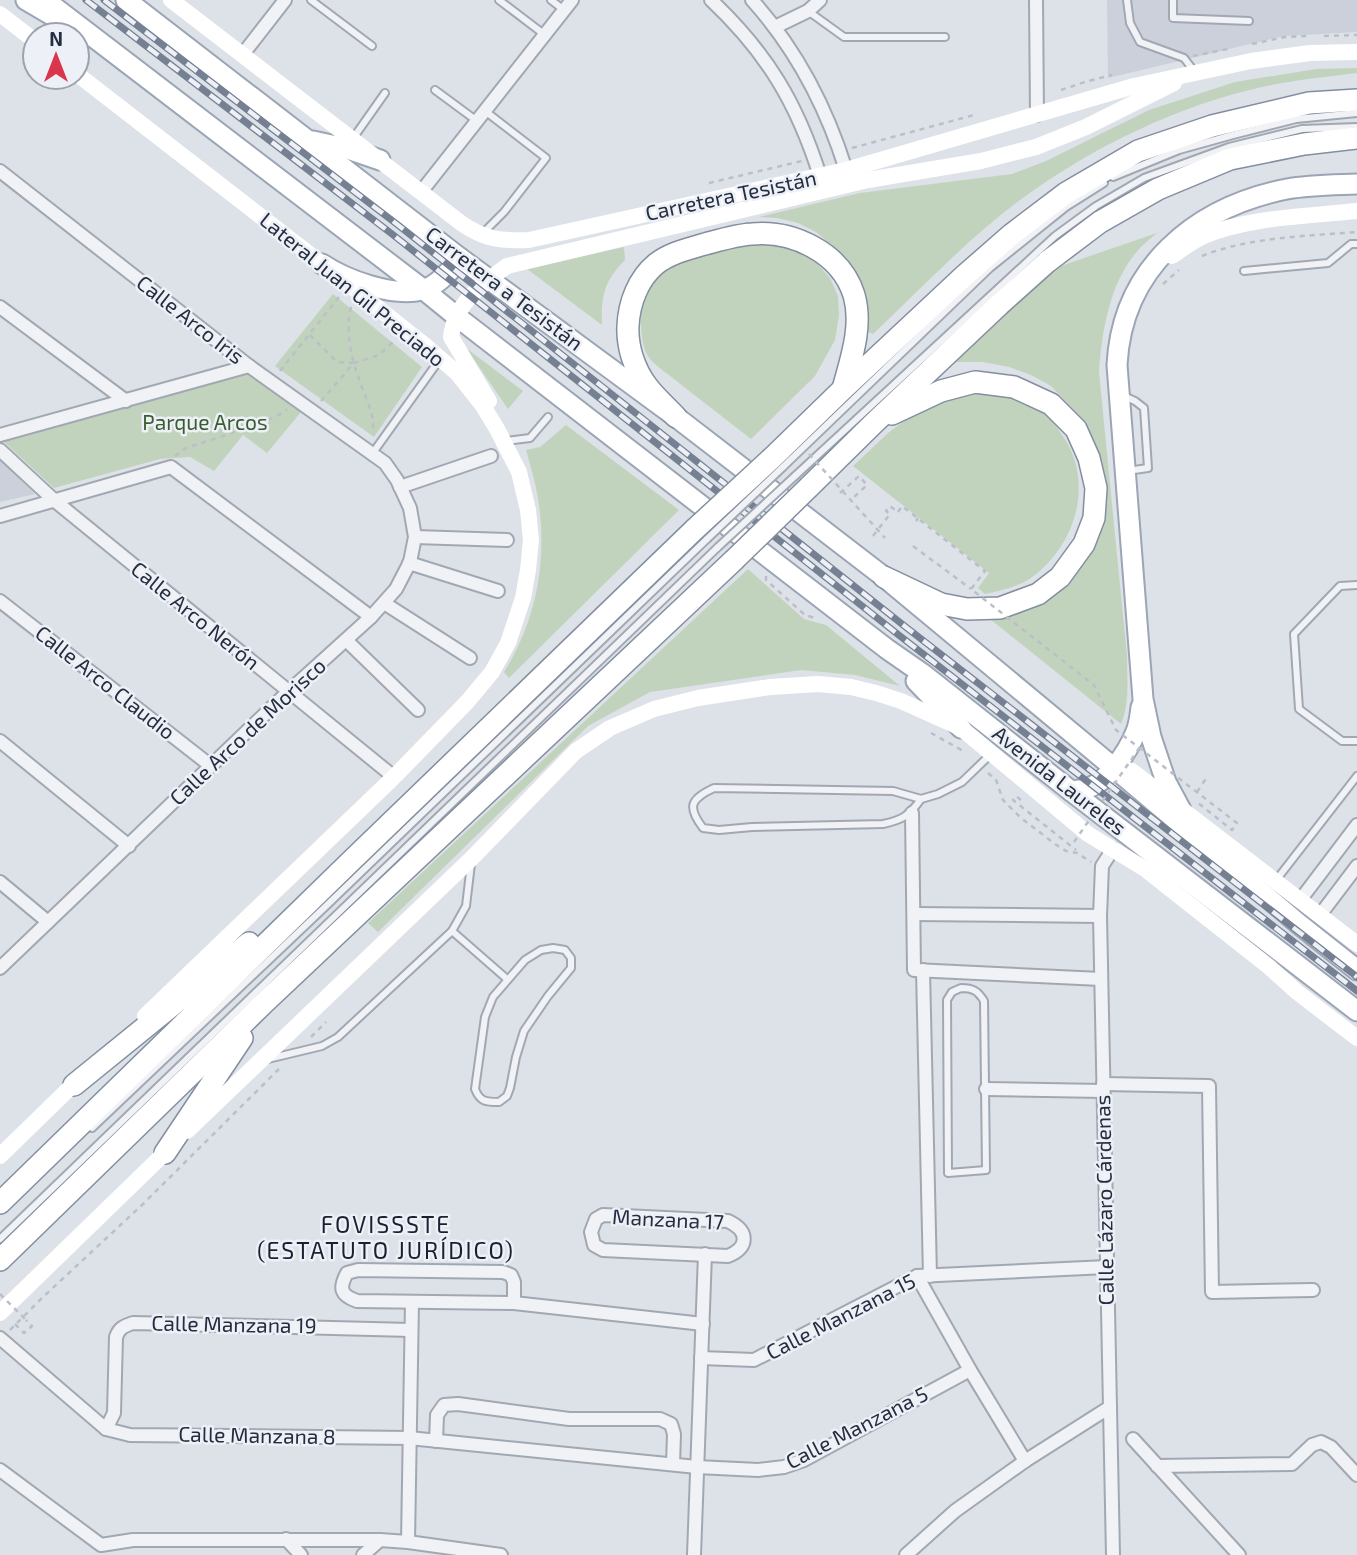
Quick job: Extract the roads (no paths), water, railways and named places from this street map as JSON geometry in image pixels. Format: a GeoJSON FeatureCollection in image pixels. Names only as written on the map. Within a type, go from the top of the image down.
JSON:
{"type":"FeatureCollection","features":[{"type":"Feature","properties":{"kind":"highway"},"geometry":{"type":"LineString","coordinates":[[0,1203],[349,863],[778,462],[843,389],[1012,234],[1066,193],[1138,152],[1212,126],[1309,103],[1357,100]]}},
{"type":"Feature","properties":{"kind":"highway"},"geometry":{"type":"LineString","coordinates":[[0,1260],[726,554],[802,482],[874,423],[1047,262],[1111,215],[1158,189],[1230,159],[1304,144],[1357,138]]}},
{"type":"Feature","properties":{"kind":"highway"},"geometry":{"type":"LineString","coordinates":[[676,417],[646,385],[633,360],[628,340],[629,310],[635,293],[655,265],[670,256],[751,234],[770,233],[796,239],[814,247],[847,278],[854,295],[857,327],[843,389]]}},
{"type":"Feature","properties":{"kind":"highway"},"geometry":{"type":"LineString","coordinates":[[874,423],[941,391],[975,382],[1014,387],[1051,404],[1076,429],[1089,458],[1096,488],[1094,518],[1084,544],[1060,576],[1038,594],[1000,608],[967,608],[941,604],[884,577]]}},
{"type":"Feature","properties":{"kind":"highway"},"geometry":{"type":"LineString","coordinates":[[74,1084],[349,863]]}},
{"type":"Feature","properties":{"kind":"highway"},"geometry":{"type":"LineString","coordinates":[[165,1153],[265,1002]]}},
{"type":"Feature","properties":{"kind":"main road"},"geometry":{"type":"LineString","coordinates":[[26,0],[63,21]]}},
{"type":"Feature","properties":{"kind":"main road"},"geometry":{"type":"LineString","coordinates":[[45,0],[73,21]]}},
{"type":"Feature","properties":{"kind":"main road","name":"Carretera a Tesistán"},"geometry":{"type":"LineString","coordinates":[[126,0],[460,258],[676,417],[884,577]]}},
{"type":"Feature","properties":{"kind":"main road"},"geometry":{"type":"LineString","coordinates":[[145,0],[188,48]]}},
{"type":"Feature","properties":{"kind":"main road","name":"Carretera Tesistán"},"geometry":{"type":"LineString","coordinates":[[171,0],[471,230],[504,241],[529,240],[846,170],[1134,86],[1195,72],[1310,53],[1357,52]]}},
{"type":"Feature","properties":{"kind":"main road"},"geometry":{"type":"LineString","coordinates":[[0,14],[21,30]]}},
{"type":"Feature","properties":{"kind":"main road"},"geometry":{"type":"LineString","coordinates":[[91,35],[456,316]]}},
{"type":"Feature","properties":{"kind":"main road"},"geometry":{"type":"LineString","coordinates":[[500,435],[494,409],[451,337],[456,316],[464,303],[475,290],[508,266],[868,180],[981,161],[1036,147],[1086,127],[1195,72]]}},
{"type":"Feature","properties":{"kind":"main road","name":"Lateral Juan Gil Preciado"},"geometry":{"type":"LineString","coordinates":[[0,1156],[394,777],[468,701],[492,673],[513,629],[523,598],[528,569],[528,510],[519,472],[484,406],[458,374],[322,264],[91,85]]}},
{"type":"Feature","properties":{"kind":"main road"},"geometry":{"type":"LineString","coordinates":[[307,139],[380,160]]}},
{"type":"Feature","properties":{"kind":"main road"},"geometry":{"type":"LineString","coordinates":[[1193,804],[1166,782],[1146,718],[1119,395],[1118,343],[1129,306],[1147,274],[1164,252],[1184,233],[1214,214],[1245,201],[1308,186],[1357,184]]}},
{"type":"Feature","properties":{"kind":"main road"},"geometry":{"type":"LineString","coordinates":[[1129,306],[1161,264],[1202,237],[1217,231],[1261,222],[1357,211]]}},
{"type":"Feature","properties":{"kind":"main road"},"geometry":{"type":"LineString","coordinates":[[322,264],[341,276],[362,284],[424,290],[450,271],[460,258]]}},
{"type":"Feature","properties":{"kind":"main road","name":"Avenida Laureles"},"geometry":{"type":"LineString","coordinates":[[456,316],[762,560],[923,674],[1357,1011]]}},
{"type":"Feature","properties":{"kind":"main road","name":"Avenida Laureles"},"geometry":{"type":"LineString","coordinates":[[884,577],[1357,970]]}},
{"type":"Feature","properties":{"kind":"main road"},"geometry":{"type":"LineString","coordinates":[[887,649],[961,729]]}},
{"type":"Feature","properties":{"kind":"main road","name":"Avenida Laureles"},"geometry":{"type":"LineString","coordinates":[[1,1313],[472,858],[576,751],[610,728],[654,709],[698,698],[770,687],[818,684],[851,687],[901,701],[961,729],[1088,834],[1145,869],[1357,1038]]}},
{"type":"Feature","properties":{"kind":"main road"},"geometry":{"type":"LineString","coordinates":[[1071,791],[1087,789],[1100,782],[1114,767],[1135,735],[1143,699]]}},
{"type":"Feature","properties":{"kind":"main road","name":"Avenida Laureles"},"geometry":{"type":"LineString","coordinates":[[1114,767],[1132,771],[1193,804],[1276,881],[1357,944]]}},
{"type":"Feature","properties":{"kind":"street"},"geometry":{"type":"LineString","coordinates":[[243,54],[285,0]]}},
{"type":"Feature","properties":{"kind":"street"},"geometry":{"type":"LineString","coordinates":[[711,0],[758,49],[778,79],[801,124],[820,176]]}},
{"type":"Feature","properties":{"kind":"street"},"geometry":{"type":"LineString","coordinates":[[752,0],[802,65],[827,115],[846,170]]}},
{"type":"Feature","properties":{"kind":"street"},"geometry":{"type":"LineString","coordinates":[[775,27],[808,11],[820,0]]}},
{"type":"Feature","properties":{"kind":"street"},"geometry":{"type":"LineString","coordinates":[[1036,0],[1037,115]]}},
{"type":"Feature","properties":{"kind":"street"},"geometry":{"type":"LineString","coordinates":[[421,192],[568,5]]}},
{"type":"Feature","properties":{"kind":"street","name":"Calle Arco Iris"},"geometry":{"type":"LineString","coordinates":[[0,171],[249,366],[312,411],[376,449],[385,463]]}},
{"type":"Feature","properties":{"kind":"street"},"geometry":{"type":"LineString","coordinates":[[0,307],[126,401]]}},
{"type":"Feature","properties":{"kind":"street"},"geometry":{"type":"LineString","coordinates":[[0,435],[249,366]]}},
{"type":"Feature","properties":{"kind":"street","name":"Calle Arco Nerón"},"geometry":{"type":"LineString","coordinates":[[0,450],[55,500],[394,777]]}},
{"type":"Feature","properties":{"kind":"street"},"geometry":{"type":"LineString","coordinates":[[400,487],[491,456]]}},
{"type":"Feature","properties":{"kind":"street","name":"Calle Arco de Morisco"},"geometry":{"type":"LineString","coordinates":[[0,968],[288,692],[371,617],[396,589],[409,562],[415,537],[410,508],[385,463]]}},
{"type":"Feature","properties":{"kind":"street"},"geometry":{"type":"LineString","coordinates":[[0,516],[171,467],[371,617]]}},
{"type":"Feature","properties":{"kind":"street"},"geometry":{"type":"LineString","coordinates":[[415,537],[508,540]]}},
{"type":"Feature","properties":{"kind":"street"},"geometry":{"type":"LineString","coordinates":[[409,562],[498,591]]}},
{"type":"Feature","properties":{"kind":"street","name":"Calle Arco Claudio"},"geometry":{"type":"LineString","coordinates":[[0,601],[211,766]]}},
{"type":"Feature","properties":{"kind":"street"},"geometry":{"type":"LineString","coordinates":[[384,603],[470,658]]}},
{"type":"Feature","properties":{"kind":"street"},"geometry":{"type":"LineString","coordinates":[[346,640],[418,710]]}},
{"type":"Feature","properties":{"kind":"street"},"geometry":{"type":"LineString","coordinates":[[0,741],[129,846]]}},
{"type":"Feature","properties":{"kind":"street"},"geometry":{"type":"LineString","coordinates":[[912,813],[918,970],[923,1276],[970,1370],[1025,1461]]}},
{"type":"Feature","properties":{"kind":"street"},"geometry":{"type":"LineString","coordinates":[[1301,899],[1357,825]]}},
{"type":"Feature","properties":{"kind":"street","name":"Calle Lázaro Cárdenas"},"geometry":{"type":"LineString","coordinates":[[1112,849],[1102,866],[1100,916],[1113,1555]]}},
{"type":"Feature","properties":{"kind":"street"},"geometry":{"type":"LineString","coordinates":[[1320,915],[1357,866]]}},
{"type":"Feature","properties":{"kind":"street"},"geometry":{"type":"LineString","coordinates":[[0,882],[48,922]]}},
{"type":"Feature","properties":{"kind":"street"},"geometry":{"type":"LineString","coordinates":[[914,914],[1100,916]]}},
{"type":"Feature","properties":{"kind":"street"},"geometry":{"type":"LineString","coordinates":[[918,970],[1101,979]]}},
{"type":"Feature","properties":{"kind":"street"},"geometry":{"type":"LineString","coordinates":[[986,1089],[1209,1086],[1212,1292],[1313,1290]]}},
{"type":"Feature","properties":{"kind":"street","name":"Manzana 17"},"geometry":{"type":"LineString","coordinates":[[603,1215],[728,1221],[738,1225],[743,1233],[743,1242],[738,1251],[728,1256],[705,1254],[603,1250],[594,1245],[591,1232],[596,1219],[603,1215]]}},
{"type":"Feature","properties":{"kind":"street"},"geometry":{"type":"LineString","coordinates":[[694,1555],[705,1254]]}},
{"type":"Feature","properties":{"kind":"street","name":"Calle Manzana 15"},"geometry":{"type":"LineString","coordinates":[[701,1358],[754,1360],[923,1276],[1107,1267]]}},
{"type":"Feature","properties":{"kind":"street"},"geometry":{"type":"LineString","coordinates":[[514,1303],[514,1282],[511,1275],[503,1272],[358,1270],[347,1273],[342,1282],[342,1292],[356,1301],[514,1303],[703,1324]]}},
{"type":"Feature","properties":{"kind":"street"},"geometry":{"type":"LineString","coordinates":[[408,1542],[412,1302]]}},
{"type":"Feature","properties":{"kind":"street","name":"Calle Manzana 19"},"geometry":{"type":"LineString","coordinates":[[106,1429],[114,1413],[116,1337],[123,1326],[133,1323],[411,1330]]}},
{"type":"Feature","properties":{"kind":"street"},"geometry":{"type":"LineString","coordinates":[[0,1338],[106,1429]]}},
{"type":"Feature","properties":{"kind":"street","name":"Calle Manzana 5"},"geometry":{"type":"LineString","coordinates":[[436,1441],[697,1466],[758,1470],[784,1467],[804,1460],[970,1370]]}},
{"type":"Feature","properties":{"kind":"street"},"geometry":{"type":"LineString","coordinates":[[436,1441],[437,1415],[444,1405],[458,1404],[569,1419],[660,1419],[671,1424],[674,1434],[673,1464]]}},
{"type":"Feature","properties":{"kind":"street"},"geometry":{"type":"LineString","coordinates":[[906,1555],[955,1511],[1025,1461],[1110,1407]]}},
{"type":"Feature","properties":{"kind":"street","name":"Calle Manzana 8"},"geometry":{"type":"LineString","coordinates":[[106,1429],[130,1435],[410,1438],[436,1441]]}},
{"type":"Feature","properties":{"kind":"street"},"geometry":{"type":"LineString","coordinates":[[1133,1439],[1239,1555]]}},
{"type":"Feature","properties":{"kind":"street"},"geometry":{"type":"LineString","coordinates":[[1157,1466],[1292,1464],[1312,1445],[1321,1442],[1331,1447],[1357,1475]]}},
{"type":"Feature","properties":{"kind":"street"},"geometry":{"type":"LineString","coordinates":[[0,1470],[101,1545]]}},
{"type":"Feature","properties":{"kind":"street"},"geometry":{"type":"LineString","coordinates":[[91,1555],[101,1545],[133,1539],[380,1539],[501,1555]]}},
{"type":"Feature","properties":{"kind":"street"},"geometry":{"type":"LineString","coordinates":[[286,1539],[301,1555]]}},
{"type":"Feature","properties":{"kind":"street"},"geometry":{"type":"LineString","coordinates":[[363,1555],[380,1539]]}},
{"type":"Feature","properties":{"kind":"lane"},"geometry":{"type":"LineString","coordinates":[[312,0],[372,46]]}},
{"type":"Feature","properties":{"kind":"lane"},"geometry":{"type":"LineString","coordinates":[[499,0],[545,35]]}},
{"type":"Feature","properties":{"kind":"lane"},"geometry":{"type":"LineString","coordinates":[[551,0],[568,5]]}},
{"type":"Feature","properties":{"kind":"lane"},"geometry":{"type":"LineString","coordinates":[[1127,0],[1130,23],[1140,41],[1184,58],[1195,72]]}},
{"type":"Feature","properties":{"kind":"lane"},"geometry":{"type":"LineString","coordinates":[[1172,0],[1173,18],[1249,21]]}},
{"type":"Feature","properties":{"kind":"lane"},"geometry":{"type":"LineString","coordinates":[[808,11],[844,37],[945,37]]}},
{"type":"Feature","properties":{"kind":"lane"},"geometry":{"type":"LineString","coordinates":[[435,90],[546,158],[504,212],[481,235]]}},
{"type":"Feature","properties":{"kind":"lane"},"geometry":{"type":"LineString","coordinates":[[352,139],[385,93]]}},
{"type":"Feature","properties":{"kind":"lane"},"geometry":{"type":"LineString","coordinates":[[778,462],[990,268],[1066,207],[1113,177],[1179,150],[1284,122],[1357,113]]}},
{"type":"Feature","properties":{"kind":"lane"},"geometry":{"type":"LineString","coordinates":[[802,482],[1055,236],[1096,206],[1144,178],[1229,148],[1301,130],[1357,127]]}},
{"type":"Feature","properties":{"kind":"lane"},"geometry":{"type":"LineString","coordinates":[[1244,271],[1328,263],[1351,244],[1357,244]]}},
{"type":"Feature","properties":{"kind":"lane"},"geometry":{"type":"LineString","coordinates":[[376,449],[440,359]]}},
{"type":"Feature","properties":{"kind":"lane"},"geometry":{"type":"LineString","coordinates":[[500,435],[530,438],[548,417]]}},
{"type":"Feature","properties":{"kind":"lane"},"geometry":{"type":"LineString","coordinates":[[89,1131],[346,887],[701,534]]}},
{"type":"Feature","properties":{"kind":"lane"},"geometry":{"type":"LineString","coordinates":[[0,1240],[726,554]]}},
{"type":"Feature","properties":{"kind":"lane"},"geometry":{"type":"LineString","coordinates":[[1357,585],[1340,586],[1294,635],[1299,709],[1342,741],[1357,741]]}},
{"type":"Feature","properties":{"kind":"lane"},"geometry":{"type":"LineString","coordinates":[[921,799],[912,813],[897,821],[883,824],[719,830],[703,828],[694,816],[694,804],[699,795],[714,788],[893,791],[921,799],[962,782],[992,753]]}},
{"type":"Feature","properties":{"kind":"lane"},"geometry":{"type":"LineString","coordinates":[[1276,881],[1357,776]]}},
{"type":"Feature","properties":{"kind":"lane"},"geometry":{"type":"LineString","coordinates":[[260,1061],[321,1046],[338,1037],[452,931],[466,906],[472,858]]}},
{"type":"Feature","properties":{"kind":"lane"},"geometry":{"type":"LineString","coordinates":[[452,931],[508,979]]}},
{"type":"Feature","properties":{"kind":"lane"},"geometry":{"type":"LineString","coordinates":[[541,950],[565,950],[571,958],[571,968],[524,1031],[507,1096],[499,1102],[487,1102],[478,1097],[475,1089],[485,1017],[493,997],[508,979],[525,960],[541,950]]}},
{"type":"Feature","properties":{"kind":"lane"},"geometry":{"type":"LineString","coordinates":[[961,988],[971,988],[979,993],[984,1001],[986,1089],[986,1170],[947,1173],[947,1000],[953,992],[961,988]]}},
{"type":"Feature","properties":{"kind":"railway"},"geometry":{"type":"LineString","coordinates":[[86,0],[392,234],[900,636],[1357,991]]}},
{"type":"Feature","properties":{"kind":"railway"},"geometry":{"type":"LineString","coordinates":[[104,0],[398,225],[907,628],[1357,977]]}},
{"type":"Feature","properties":{"kind":"district","name":"FOVISSSTE (ESTATUTO JURÍDICO)"},"geometry":{"type":"Point","coordinates":[386,1238]}},
{"type":"Feature","properties":{"kind":"park label","name":"Parque Arcos"},"geometry":{"type":"Point","coordinates":[205,423]}}]}
